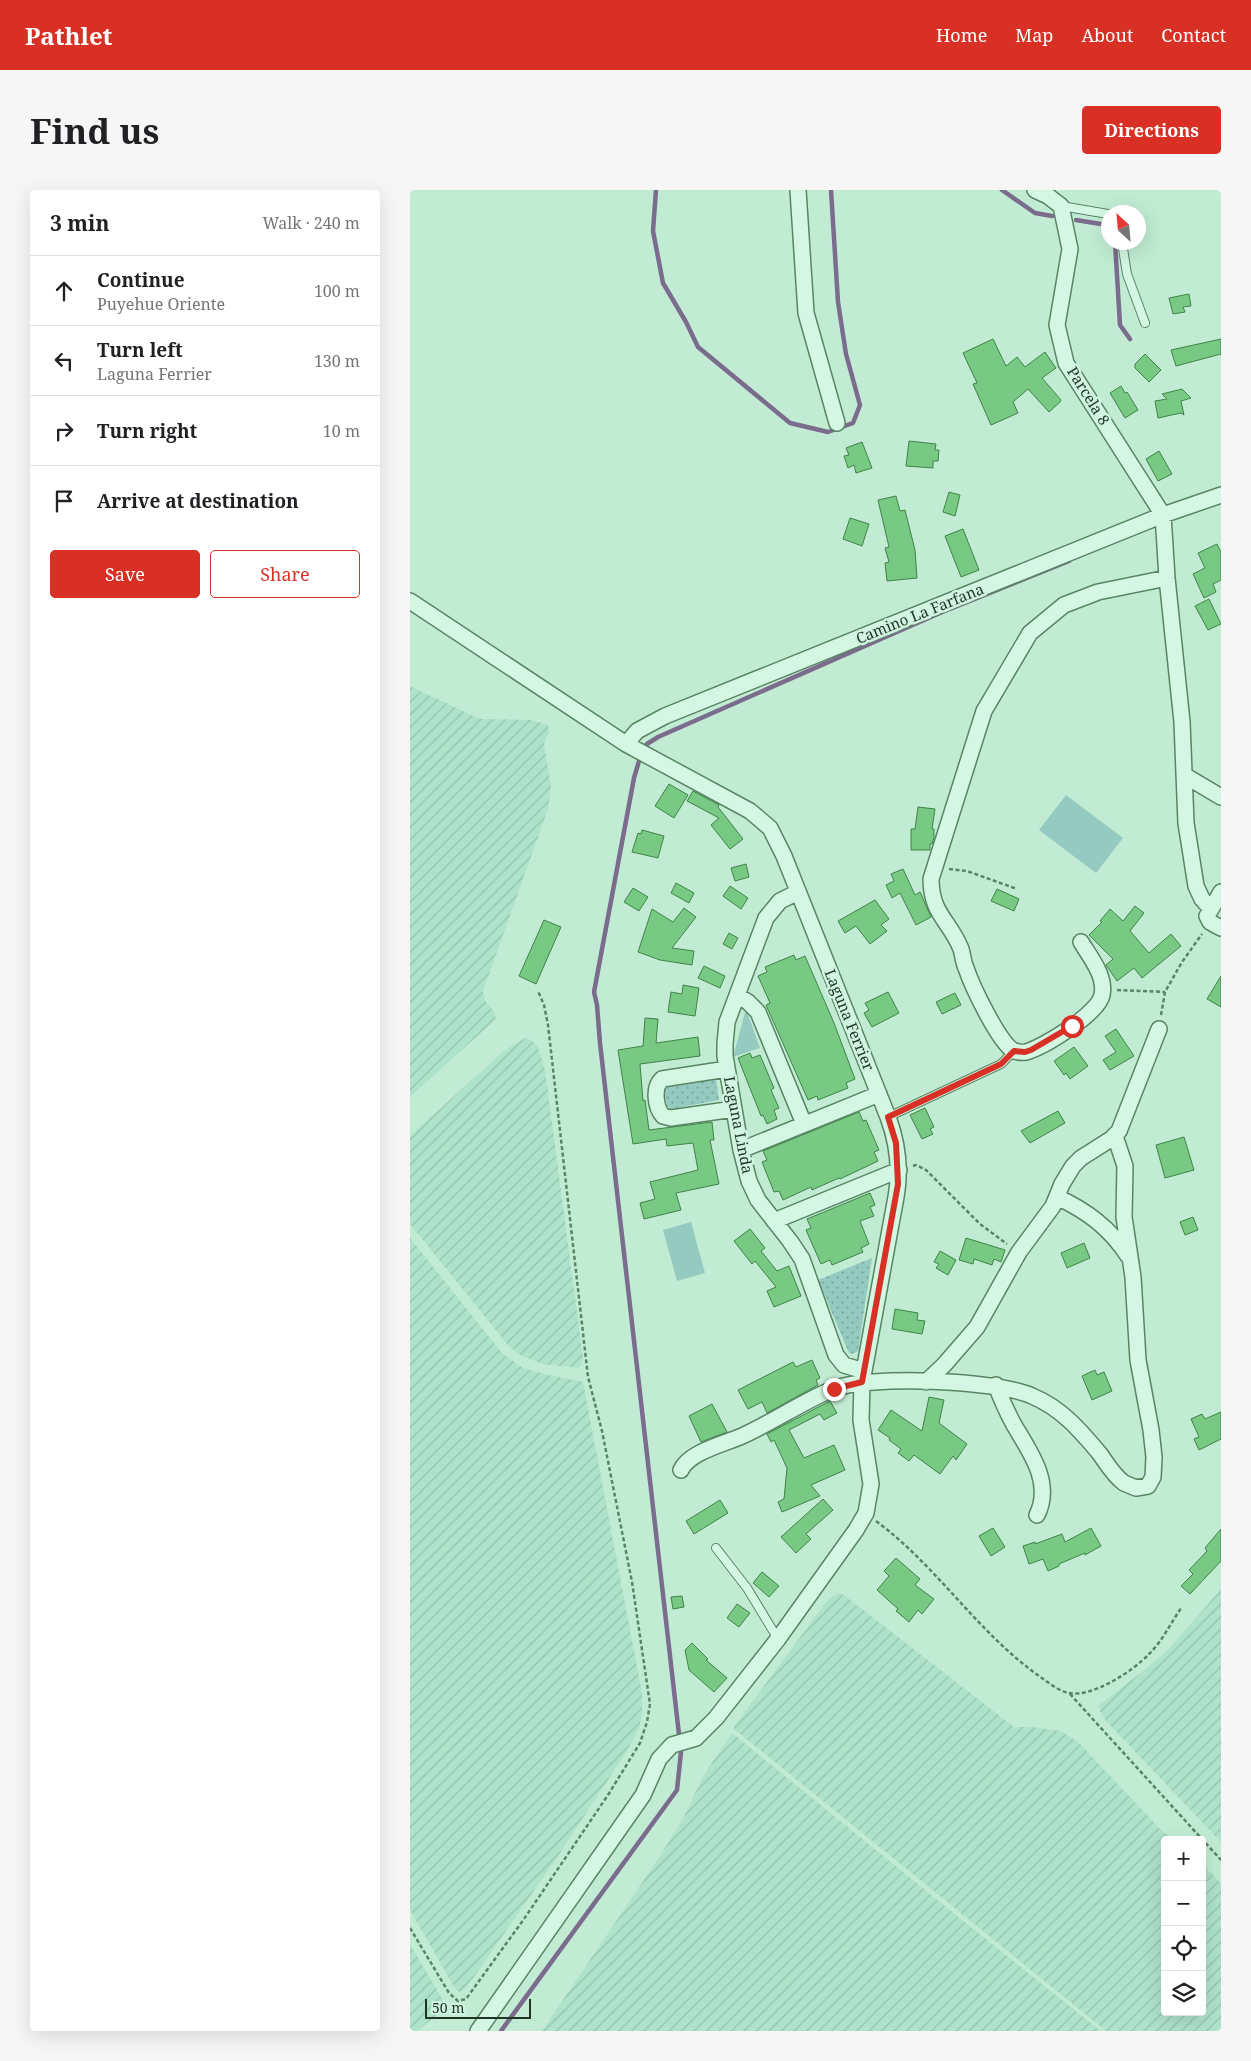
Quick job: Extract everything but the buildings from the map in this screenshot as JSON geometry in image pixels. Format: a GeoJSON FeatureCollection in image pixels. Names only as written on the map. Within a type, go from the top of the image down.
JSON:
{"type":"FeatureCollection","features":[{"type":"Feature","properties":{"kind":"street"},"geometry":{"type":"LineString","coordinates":[[798,190],[806,314],[837,423]]}},
{"type":"Feature","properties":{"kind":"street"},"geometry":{"type":"LineString","coordinates":[[1035,190],[1048,196],[1061,206]]}},
{"type":"Feature","properties":{"kind":"street","name":"Parcela 8"},"geometry":{"type":"LineString","coordinates":[[1061,206],[1070,249],[1057,325],[1066,363],[1163,515]]}},
{"type":"Feature","properties":{"kind":"street","name":"Camino La Farfana"},"geometry":{"type":"LineString","coordinates":[[626,744],[637,731],[665,716],[1163,515],[1221,495]]}},
{"type":"Feature","properties":{"kind":"street"},"geometry":{"type":"LineString","coordinates":[[1163,515],[1167,578],[1182,722],[1186,823],[1196,886],[1214,920]]}},
{"type":"Feature","properties":{"kind":"street"},"geometry":{"type":"LineString","coordinates":[[1081,942],[1097,969],[1103,989],[1098,1005],[1072,1026],[1031,1050],[1025,1052],[1014,1051],[1010,1049],[1001,1037],[971,982],[961,950],[940,918],[931,891],[931,879],[984,712],[1030,633],[1064,605],[1098,592],[1167,578]]}},
{"type":"Feature","properties":{"kind":"street","name":"Laguna Ferrier"},"geometry":{"type":"LineString","coordinates":[[410,601],[626,744],[758,817],[770,828],[776,838],[888,1117],[896,1143],[899,1170],[896,1197],[863,1377],[861,1420],[871,1484],[866,1513],[856,1530],[778,1639],[707,1729],[696,1738],[679,1743],[659,1760],[643,1795],[478,2031]]}},
{"type":"Feature","properties":{"kind":"street"},"geometry":{"type":"LineString","coordinates":[[1184,775],[1221,798]]}},
{"type":"Feature","properties":{"kind":"street","name":"Laguna Linda"},"geometry":{"type":"LineString","coordinates":[[798,892],[780,900],[769,913],[737,995],[726,1032],[724,1044],[727,1068],[741,1150],[753,1192],[802,1260],[836,1355],[844,1365],[863,1377]]}},
{"type":"Feature","properties":{"kind":"street"},"geometry":{"type":"LineString","coordinates":[[1214,920],[1221,892]]}},
{"type":"Feature","properties":{"kind":"street"},"geometry":{"type":"LineString","coordinates":[[737,995],[758,1012],[804,1124]]}},
{"type":"Feature","properties":{"kind":"street"},"geometry":{"type":"LineString","coordinates":[[926,1382],[944,1365],[977,1327],[1019,1252],[1048,1215],[1062,1184],[1073,1166],[1115,1136],[1122,1126],[1159,1029]]}},
{"type":"Feature","properties":{"kind":"street"},"geometry":{"type":"LineString","coordinates":[[727,1068],[662,1079],[656,1088],[658,1108],[663,1116],[671,1118],[734,1109]]}},
{"type":"Feature","properties":{"kind":"street"},"geometry":{"type":"LineString","coordinates":[[741,1150],[879,1094]]}},
{"type":"Feature","properties":{"kind":"street"},"geometry":{"type":"LineString","coordinates":[[681,1470],[686,1462],[696,1456],[742,1436],[834,1389],[863,1377],[996,1386],[1032,1396],[1060,1412],[1083,1434],[1124,1483],[1136,1488],[1145,1487],[1150,1483],[1154,1467],[1153,1443],[1138,1360],[1133,1277],[1124,1205],[1126,1175],[1115,1136]]}},
{"type":"Feature","properties":{"kind":"street"},"geometry":{"type":"LineString","coordinates":[[774,1221],[899,1170]]}},
{"type":"Feature","properties":{"kind":"street"},"geometry":{"type":"LineString","coordinates":[[1057,1197],[1095,1219],[1113,1236],[1129,1257]]}},
{"type":"Feature","properties":{"kind":"street"},"geometry":{"type":"LineString","coordinates":[[996,1386],[1009,1415],[1030,1449],[1040,1474],[1043,1495],[1037,1516]]}},
{"type":"Feature","properties":{"kind":"lane"},"geometry":{"type":"LineString","coordinates":[[1061,206],[1101,213]]}},
{"type":"Feature","properties":{"kind":"lane"},"geometry":{"type":"LineString","coordinates":[[1123,250],[1127,274],[1145,322]]}},
{"type":"Feature","properties":{"kind":"lane"},"geometry":{"type":"LineString","coordinates":[[888,1117],[1001,1064],[1014,1051]]}},
{"type":"Feature","properties":{"kind":"lane"},"geometry":{"type":"LineString","coordinates":[[716,1548],[748,1588],[778,1639]]}},
{"type":"Feature","properties":{"kind":"path"},"geometry":{"type":"LineString","coordinates":[[935,867],[968,871],[1017,889]]}},
{"type":"Feature","properties":{"kind":"path"},"geometry":{"type":"LineString","coordinates":[[1159,1029],[1165,992],[1182,962],[1214,920]]}},
{"type":"Feature","properties":{"kind":"path"},"geometry":{"type":"LineString","coordinates":[[1103,989],[1165,992]]}},
{"type":"Feature","properties":{"kind":"path"},"geometry":{"type":"LineString","coordinates":[[410,1928],[449,1993],[458,2001],[466,1999],[519,1927],[608,1796],[640,1743],[650,1704],[632,1582],[602,1431],[588,1377],[548,1025],[544,1005],[538,991]]}},
{"type":"Feature","properties":{"kind":"path"},"geometry":{"type":"LineString","coordinates":[[899,1170],[916,1165],[926,1170],[989,1232],[1019,1252]]}},
{"type":"Feature","properties":{"kind":"path"},"geometry":{"type":"LineString","coordinates":[[884,1527],[921,1560],[1010,1654],[1060,1690],[1070,1694],[1221,1860]]}},
{"type":"Feature","properties":{"kind":"path"},"geometry":{"type":"LineString","coordinates":[[1070,1694],[1102,1687],[1115,1680],[1149,1654],[1182,1607]]}},
{"type":"Feature","properties":{"kind":"green space"},"geometry":{"type":"Polygon","coordinates":[[[410,686],[480,719],[531,720],[548,725],[549,731],[544,744],[551,786],[548,809],[483,991],[484,999],[494,1012],[496,1019],[410,1097],[410,686]]]}},
{"type":"Feature","properties":{"kind":"green space"},"geometry":{"type":"Polygon","coordinates":[[[525,1038],[531,1040],[538,1047],[545,1070],[583,1358],[578,1368],[542,1364],[518,1354],[507,1344],[410,1224],[410,1136],[505,1050],[525,1038]]]}},
{"type":"Feature","properties":{"kind":"green space"},"geometry":{"type":"Polygon","coordinates":[[[410,1238],[502,1353],[523,1368],[583,1382],[642,1693],[642,1713],[639,1729],[625,1754],[554,1862],[467,1987],[460,1992],[456,1990],[410,1910],[410,1238]]]}},
{"type":"Feature","properties":{"kind":"green space"},"geometry":{"type":"Polygon","coordinates":[[[1221,1589],[1221,1842],[1106,1721],[1099,1705],[1169,1649],[1221,1589]]]}},
{"type":"Feature","properties":{"kind":"green space"},"geometry":{"type":"Polygon","coordinates":[[[838,1593],[844,1595],[1014,1727],[1033,1727],[1061,1731],[1078,1742],[1169,1836],[1161,1836],[1161,2016],[1206,2016],[1206,1868],[1221,1883],[1221,2031],[1106,2031],[733,1728],[831,1597],[838,1593]]]}},
{"type":"Feature","properties":{"kind":"green space"},"geometry":{"type":"Polygon","coordinates":[[[732,1733],[1101,2031],[542,2031],[660,1856],[685,1815],[703,1776],[732,1733]]]}},
{"type":"Feature","properties":{"kind":"green space"},"geometry":{"type":"Polygon","coordinates":[[[410,1944],[447,2007],[417,2031],[410,2031],[410,1944]]]}},
{"type":"Feature","properties":{"kind":"shaded area"},"geometry":{"type":"Polygon","coordinates":[[[1066,795],[1123,838],[1096,873],[1039,830],[1066,795]]]}},
{"type":"Feature","properties":{"kind":"shaded area"},"geometry":{"type":"Polygon","coordinates":[[[746,1009],[760,1048],[733,1057],[746,1009]]]}},
{"type":"Feature","properties":{"kind":"shaded area"},"geometry":{"type":"Polygon","coordinates":[[[716,1079],[719,1100],[672,1109],[667,1106],[664,1090],[668,1087],[716,1079]]]}},
{"type":"Feature","properties":{"kind":"shaded area"},"geometry":{"type":"Polygon","coordinates":[[[691,1222],[705,1273],[677,1281],[663,1230],[691,1222]]]}},
{"type":"Feature","properties":{"kind":"shaded area"},"geometry":{"type":"Polygon","coordinates":[[[872,1258],[858,1351],[852,1354],[849,1353],[818,1280],[872,1258]]]}},
{"type":"Feature","properties":{"kind":"waterway"},"geometry":{"type":"LineString","coordinates":[[656,190],[653,231],[663,283],[698,347],[790,423],[828,432],[853,423],[860,405],[846,354],[838,302],[831,190]]}},
{"type":"Feature","properties":{"kind":"waterway"},"geometry":{"type":"LineString","coordinates":[[1002,190],[1035,213],[1052,216]]}},
{"type":"Feature","properties":{"kind":"waterway"},"geometry":{"type":"LineString","coordinates":[[1076,220],[1101,224]]}},
{"type":"Feature","properties":{"kind":"waterway"},"geometry":{"type":"LineString","coordinates":[[1115,250],[1120,325],[1130,339]]}},
{"type":"Feature","properties":{"kind":"waterway"},"geometry":{"type":"LineString","coordinates":[[647,744],[658,737],[940,613],[1069,561]]}},
{"type":"Feature","properties":{"kind":"waterway"},"geometry":{"type":"LineString","coordinates":[[501,2031],[677,1790],[681,1752],[597,1005],[594,992],[634,778],[639,761]]}},
{"type":"Feature","properties":{"kind":"route"},"geometry":{"type":"LineString","coordinates":[[834,1389],[862,1382],[898,1184],[898,1156],[893,1130],[888,1117],[1001,1064],[1014,1051],[1025,1052],[1031,1050],[1072,1026]]}}]}
